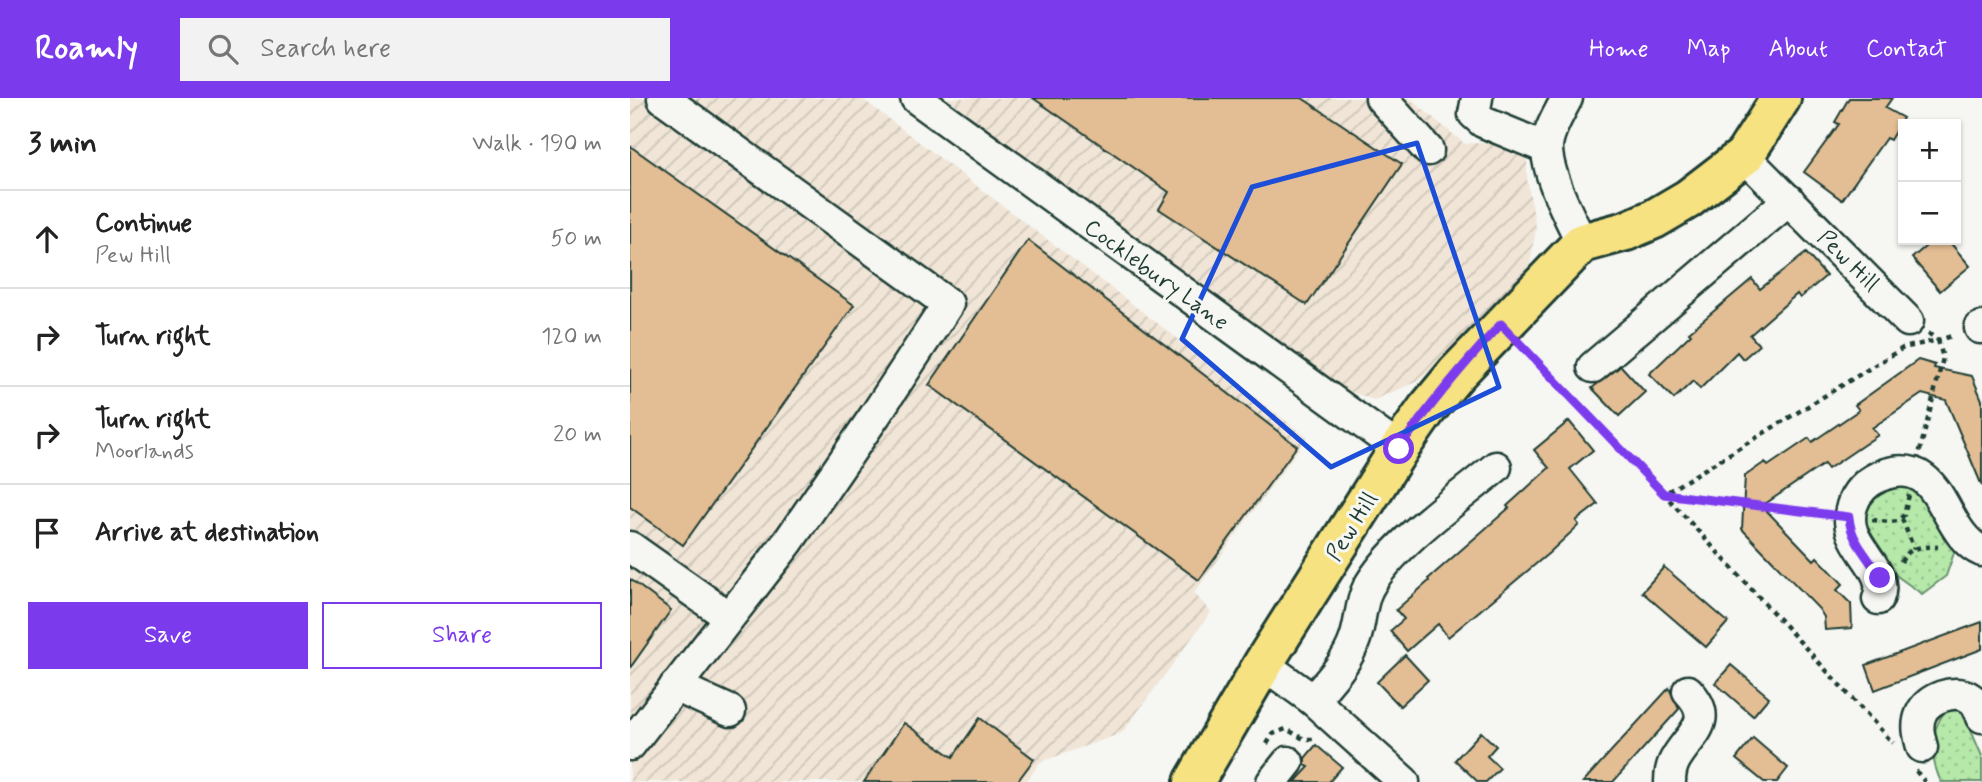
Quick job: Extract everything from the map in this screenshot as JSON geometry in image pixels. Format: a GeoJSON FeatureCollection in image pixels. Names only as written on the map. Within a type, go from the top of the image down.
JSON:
{"type":"FeatureCollection","features":[{"type":"Feature","properties":{"kind":"main road"},"geometry":{"type":"LineString","coordinates":[[1582,243],[1626,231],[1654,219],[1688,199],[1744,156],[1781,98]]}},
{"type":"Feature","properties":{"kind":"main road","name":"Pew Hill"},"geometry":{"type":"LineString","coordinates":[[1194,782],[1263,664],[1427,409],[1501,324],[1559,269],[1582,243]]}},
{"type":"Feature","properties":{"kind":"street"},"geometry":{"type":"LineString","coordinates":[[630,745],[788,542],[948,304],[663,98]]}},
{"type":"Feature","properties":{"kind":"street","name":"Cocklebury Lane"},"geometry":{"type":"LineString","coordinates":[[916,98],[1399,449]]}},
{"type":"Feature","properties":{"kind":"street"},"geometry":{"type":"LineString","coordinates":[[1381,98],[1428,150]]}},
{"type":"Feature","properties":{"kind":"street"},"geometry":{"type":"LineString","coordinates":[[1477,98],[1474,114],[1483,122],[1546,148]]}},
{"type":"Feature","properties":{"kind":"street"},"geometry":{"type":"LineString","coordinates":[[1567,98],[1546,148],[1566,211],[1582,243]]}},
{"type":"Feature","properties":{"kind":"street","name":"Pew Hill"},"geometry":{"type":"LineString","coordinates":[[1744,156],[1908,321]]}},
{"type":"Feature","properties":{"kind":"street"},"geometry":{"type":"LineString","coordinates":[[1593,367],[1789,200]]}},
{"type":"Feature","properties":{"kind":"street","name":"Pew Hill"},"geometry":{"type":"LineString","coordinates":[[1313,700],[1344,664],[1356,638],[1360,611],[1368,588],[1391,555],[1496,467]]}},
{"type":"Feature","properties":{"kind":"street"},"geometry":{"type":"LineString","coordinates":[[1879,589],[1852,533],[1849,517],[1856,495],[1874,479],[1894,472],[1913,473],[1934,488],[1973,544]]}},
{"type":"Feature","properties":{"kind":"street"},"geometry":{"type":"LineString","coordinates":[[630,547],[729,617]]}},
{"type":"Feature","properties":{"kind":"street"},"geometry":{"type":"LineString","coordinates":[[1263,664],[1313,700],[1404,782]]}},
{"type":"Feature","properties":{"kind":"street"},"geometry":{"type":"LineString","coordinates":[[675,686],[730,711]]}},
{"type":"Feature","properties":{"kind":"street"},"geometry":{"type":"LineString","coordinates":[[1670,782],[1674,761],[1699,725],[1699,708],[1688,691]]}},
{"type":"Feature","properties":{"kind":"street"},"geometry":{"type":"LineString","coordinates":[[1910,753],[1924,707],[1934,700],[1954,694],[1966,696],[1976,703],[1982,717]]}},
{"type":"Feature","properties":{"kind":"path"},"geometry":{"type":"LineString","coordinates":[[1908,321],[1938,340],[1943,358],[1902,519],[1914,549]]}},
{"type":"Feature","properties":{"kind":"path"},"geometry":{"type":"LineString","coordinates":[[1501,324],[1910,753],[1925,782]]}},
{"type":"Feature","properties":{"kind":"path"},"geometry":{"type":"LineString","coordinates":[[1664,494],[1903,348],[1981,327]]}},
{"type":"Feature","properties":{"kind":"path"},"geometry":{"type":"LineString","coordinates":[[1664,494],[1889,522],[1902,519]]}},
{"type":"Feature","properties":{"kind":"path"},"geometry":{"type":"LineString","coordinates":[[1879,589],[1904,556],[1914,549],[1973,544]]}},
{"type":"Feature","properties":{"kind":"highlighted area"},"geometry":{"type":"Polygon","coordinates":[[[1417,143],[1499,387],[1331,467],[1182,339],[1252,187],[1417,143]]]}},
{"type":"Feature","properties":{"kind":"shaded area"},"geometry":{"type":"Polygon","coordinates":[[[630,98],[861,98],[1307,437],[1194,593],[1211,612],[1122,733],[1040,762],[1026,782],[630,782],[630,98]]]}},
{"type":"Feature","properties":{"kind":"shaded area"},"geometry":{"type":"Polygon","coordinates":[[[947,98],[1409,98],[1465,144],[1527,138],[1527,179],[1536,228],[1530,264],[1464,340],[1418,381],[1374,400],[1318,380],[947,98]]]}},
{"type":"Feature","properties":{"kind":"green space"},"geometry":{"type":"Polygon","coordinates":[[[1895,483],[1925,492],[1955,550],[1946,576],[1922,594],[1897,576],[1864,534],[1866,503],[1895,483]]]}},
{"type":"Feature","properties":{"kind":"green space"},"geometry":{"type":"Polygon","coordinates":[[[1945,711],[1963,712],[1982,756],[1982,782],[1941,782],[1937,773],[1933,755],[1936,728],[1945,711]]]}},
{"type":"Feature","properties":{"kind":"building"},"geometry":{"type":"Polygon","coordinates":[[[1033,98],[1302,98],[1402,164],[1307,305],[1159,209],[1169,192],[1033,98]]]}},
{"type":"Feature","properties":{"kind":"building"},"geometry":{"type":"Polygon","coordinates":[[[1849,98],[1892,98],[1885,108],[1903,118],[1898,119],[1898,126],[1890,140],[1886,138],[1842,200],[1804,172],[1839,124],[1835,122],[1849,98]]]}},
{"type":"Feature","properties":{"kind":"building"},"geometry":{"type":"Polygon","coordinates":[[[630,146],[854,305],[683,545],[630,507],[630,146]]]}},
{"type":"Feature","properties":{"kind":"building"},"geometry":{"type":"Polygon","coordinates":[[[1028,240],[1297,446],[1199,580],[929,385],[1028,240]]]}},
{"type":"Feature","properties":{"kind":"building"},"geometry":{"type":"Polygon","coordinates":[[[1927,245],[1952,245],[1970,266],[1940,291],[1912,258],[1927,245]]]}},
{"type":"Feature","properties":{"kind":"building"},"geometry":{"type":"Polygon","coordinates":[[[1806,253],[1826,276],[1800,298],[1797,294],[1750,335],[1759,345],[1743,359],[1737,352],[1700,389],[1693,381],[1674,399],[1649,374],[1691,334],[1689,332],[1752,279],[1760,289],[1806,253]]]}},
{"type":"Feature","properties":{"kind":"building"},"geometry":{"type":"Polygon","coordinates":[[[1918,360],[1935,365],[1934,368],[1972,376],[1982,400],[1982,486],[1946,400],[1922,394],[1872,428],[1878,435],[1828,469],[1824,464],[1762,506],[1814,560],[1817,557],[1843,584],[1837,590],[1851,604],[1852,628],[1825,630],[1824,617],[1819,609],[1742,529],[1745,476],[1765,462],[1768,466],[1809,438],[1812,442],[1859,410],[1855,405],[1918,360]]]}},
{"type":"Feature","properties":{"kind":"building"},"geometry":{"type":"Polygon","coordinates":[[[1621,366],[1645,392],[1619,416],[1592,388],[1621,366]]]}},
{"type":"Feature","properties":{"kind":"building"},"geometry":{"type":"Polygon","coordinates":[[[1569,421],[1593,450],[1570,469],[1598,504],[1576,521],[1579,525],[1549,553],[1448,637],[1438,624],[1407,651],[1390,631],[1404,619],[1396,610],[1509,508],[1507,506],[1549,468],[1534,450],[1569,421]]]}},
{"type":"Feature","properties":{"kind":"building"},"geometry":{"type":"Polygon","coordinates":[[[1664,567],[1728,622],[1706,647],[1642,592],[1664,567]]]}},
{"type":"Feature","properties":{"kind":"building"},"geometry":{"type":"Polygon","coordinates":[[[630,579],[671,610],[630,668],[630,579]]]}},
{"type":"Feature","properties":{"kind":"building"},"geometry":{"type":"Polygon","coordinates":[[[1982,622],[1982,649],[1875,690],[1866,665],[1982,622]]]}},
{"type":"Feature","properties":{"kind":"building"},"geometry":{"type":"Polygon","coordinates":[[[1405,655],[1428,680],[1400,706],[1377,682],[1405,655]]]}},
{"type":"Feature","properties":{"kind":"building"},"geometry":{"type":"Polygon","coordinates":[[[1731,665],[1769,697],[1753,716],[1715,683],[1731,665]]]}},
{"type":"Feature","properties":{"kind":"building"},"geometry":{"type":"Polygon","coordinates":[[[1669,688],[1679,709],[1613,782],[1583,782],[1669,688]]]}},
{"type":"Feature","properties":{"kind":"building"},"geometry":{"type":"Polygon","coordinates":[[[980,718],[1034,759],[1017,782],[864,782],[904,723],[953,757],[980,718]]]}},
{"type":"Feature","properties":{"kind":"building"},"geometry":{"type":"Polygon","coordinates":[[[1481,732],[1496,746],[1487,756],[1500,768],[1486,782],[1478,782],[1455,760],[1481,732]]]}},
{"type":"Feature","properties":{"kind":"building"},"geometry":{"type":"Polygon","coordinates":[[[1753,738],[1788,768],[1777,782],[1764,782],[1736,759],[1753,738]]]}},
{"type":"Feature","properties":{"kind":"building"},"geometry":{"type":"Polygon","coordinates":[[[1316,745],[1342,767],[1329,782],[1295,782],[1309,767],[1305,765],[1305,758],[1316,745]]]}},
{"type":"Feature","properties":{"kind":"route"},"geometry":{"type":"LineString","coordinates":[[1399,449],[1456,373],[1501,324],[1664,494],[1849,517],[1859,549],[1880,578]]}}]}
